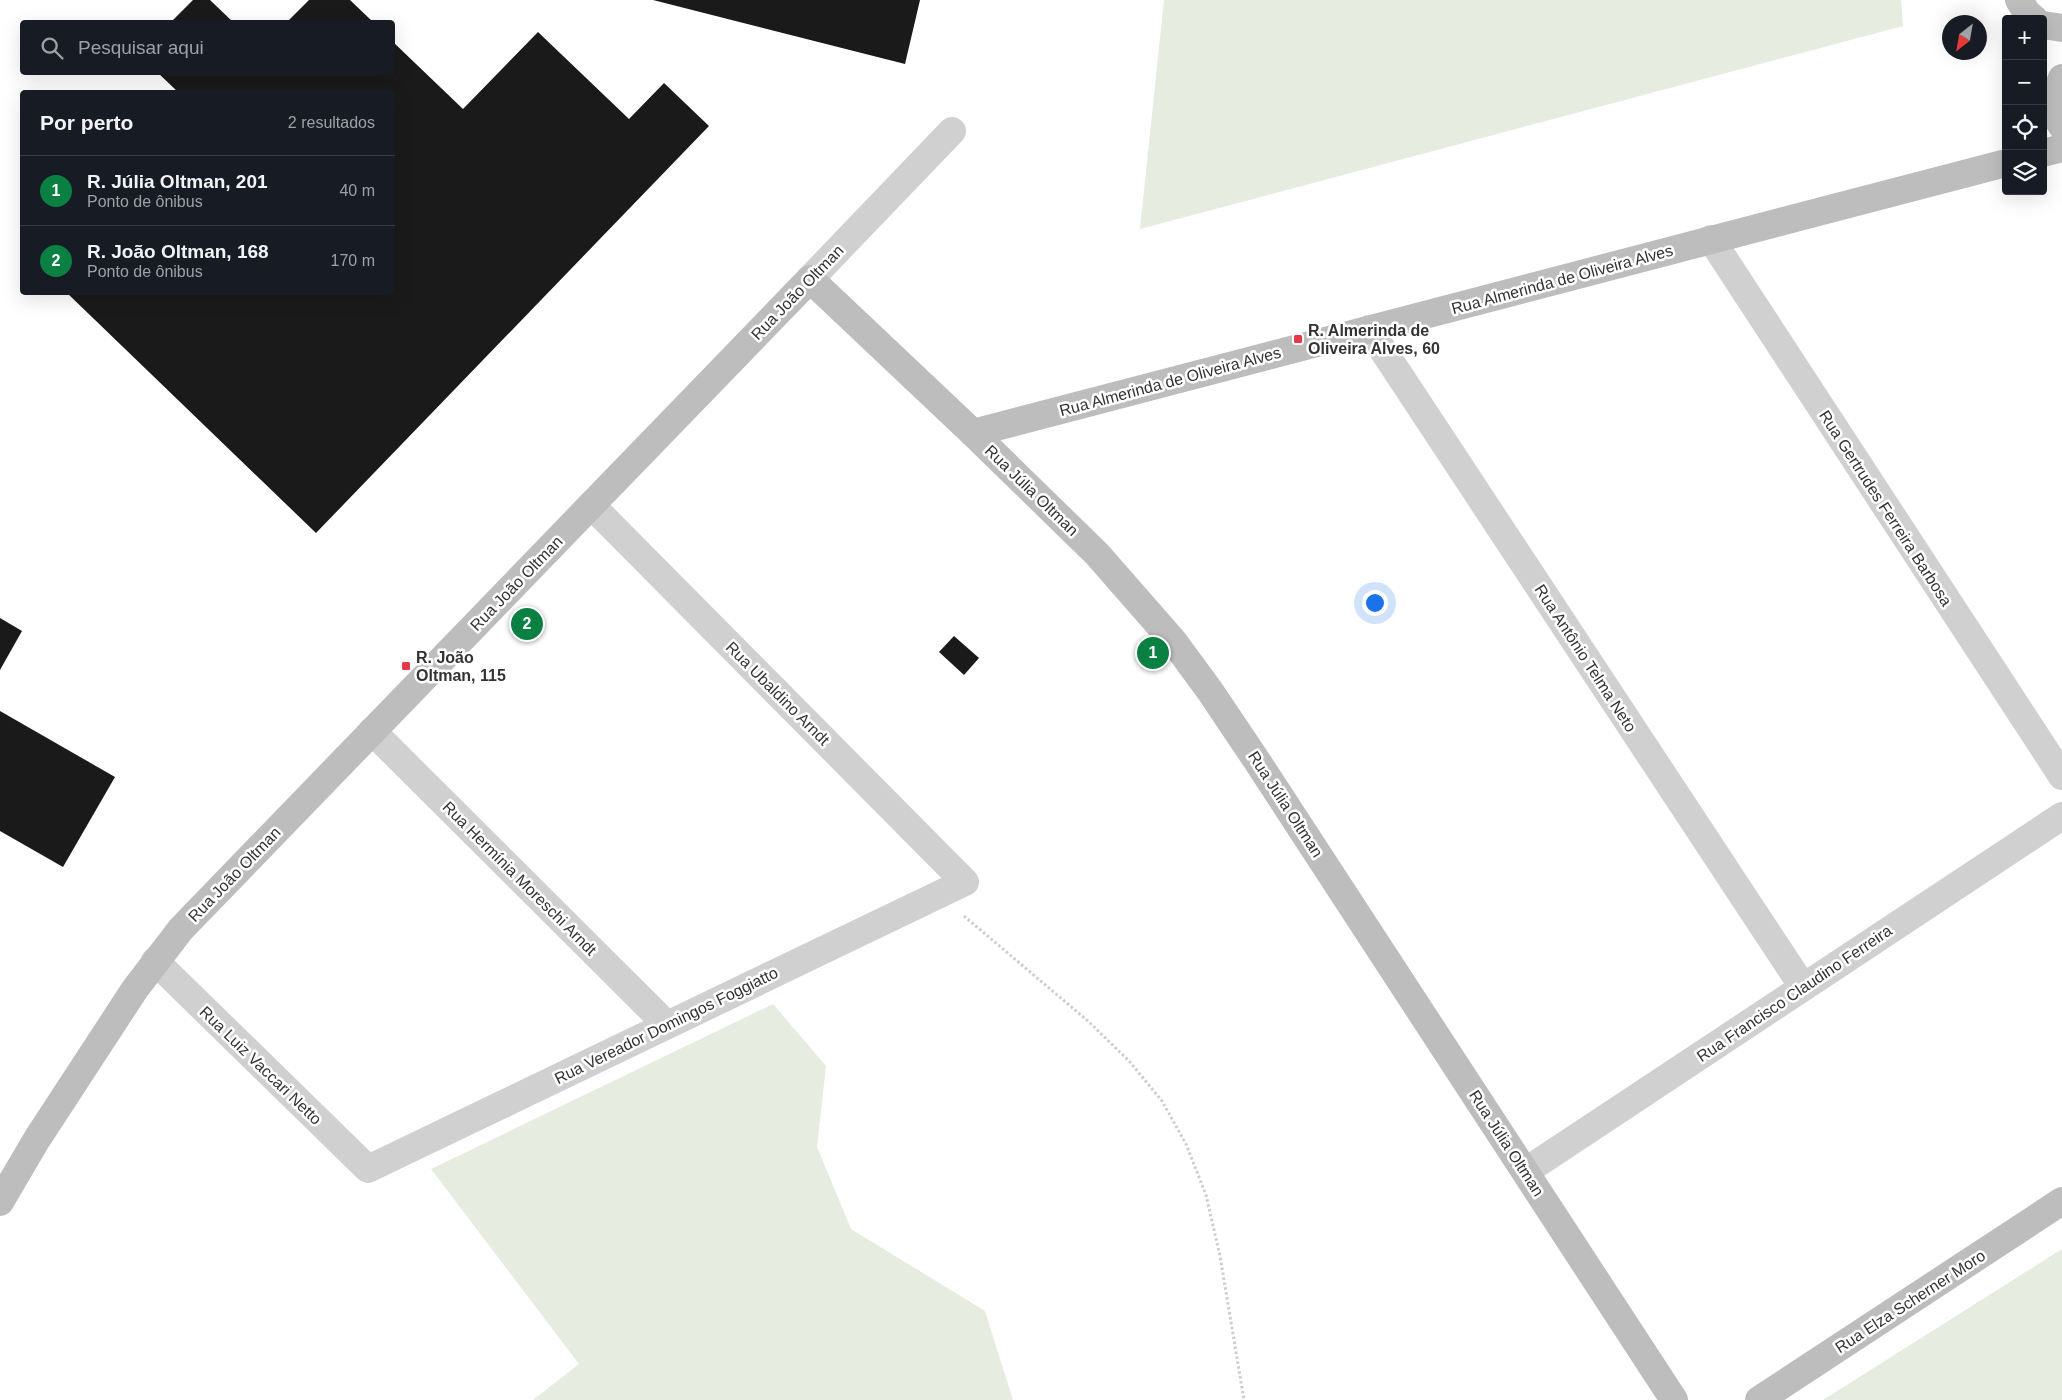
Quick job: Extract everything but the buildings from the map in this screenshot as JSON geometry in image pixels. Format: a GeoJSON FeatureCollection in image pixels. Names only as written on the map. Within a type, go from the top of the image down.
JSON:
{"type":"FeatureCollection","features":[{"type":"Feature","properties":{"kind":"street"},"geometry":{"type":"LineString","coordinates":[[2004,0],[2007,15]]}},
{"type":"Feature","properties":{"kind":"street"},"geometry":{"type":"LineString","coordinates":[[2018,0],[2029,15]]}},
{"type":"Feature","properties":{"kind":"street"},"geometry":{"type":"LineString","coordinates":[[2047,26],[2062,28]]}},
{"type":"Feature","properties":{"kind":"street"},"geometry":{"type":"LineString","coordinates":[[2062,78],[2060,83],[2062,107]]}},
{"type":"Feature","properties":{"kind":"street"},"geometry":{"type":"LineString","coordinates":[[2047,102],[2062,126]]}},
{"type":"Feature","properties":{"kind":"street","name":"Rua João Oltman"},"geometry":{"type":"LineString","coordinates":[[0,1202],[37,1139],[129,997],[181,929],[952,131]]}},
{"type":"Feature","properties":{"kind":"street"},"geometry":{"type":"LineString","coordinates":[[2047,152],[2062,148]]}},
{"type":"Feature","properties":{"kind":"street","name":"Rua Almerinda de Oliveira Alves"},"geometry":{"type":"LineString","coordinates":[[974,433],[2002,164]]}},
{"type":"Feature","properties":{"kind":"street","name":"Rua Gertrudes Ferreira Barbosa"},"geometry":{"type":"LineString","coordinates":[[1711,240],[2062,776]]}},
{"type":"Feature","properties":{"kind":"street","name":"Rua Júlia Oltman"},"geometry":{"type":"LineString","coordinates":[[810,279],[974,433],[1097,554],[1174,642],[1252,753],[1674,1400]]}},
{"type":"Feature","properties":{"kind":"street","name":"Rua Antônio Telma Neto"},"geometry":{"type":"LineString","coordinates":[[1369,329],[1802,987]]}},
{"type":"Feature","properties":{"kind":"street","name":"Rua Ubaldino Arndt"},"geometry":{"type":"LineString","coordinates":[[591,505],[965,882]]}},
{"type":"Feature","properties":{"kind":"street","name":"Rua Hermínia Moreschi Arndt"},"geometry":{"type":"LineString","coordinates":[[372,731],[667,1025]]}},
{"type":"Feature","properties":{"kind":"street","name":"Rua Francisco Claudino Ferreira"},"geometry":{"type":"LineString","coordinates":[[1526,1171],[2062,816]]}},
{"type":"Feature","properties":{"kind":"street","name":"Rua Vereador Domingos Foggiatto"},"geometry":{"type":"LineString","coordinates":[[368,1169],[965,882]]}},
{"type":"Feature","properties":{"kind":"street","name":"Rua Luiz Vaccari Netto"},"geometry":{"type":"LineString","coordinates":[[155,961],[368,1169]]}},
{"type":"Feature","properties":{"kind":"street","name":"Rua Elza Scherner Moro"},"geometry":{"type":"LineString","coordinates":[[1759,1400],[2062,1201]]}},
{"type":"Feature","properties":{"kind":"path"},"geometry":{"type":"LineString","coordinates":[[938,894],[1088,1021],[1130,1062],[1162,1102],[1186,1144],[1206,1195],[1220,1256],[1244,1400]]}},
{"type":"Feature","properties":{"kind":"shaded area"},"geometry":{"type":"Polygon","coordinates":[[[1164,0],[1901,0],[1903,26],[1140,229],[1164,0]]]}},
{"type":"Feature","properties":{"kind":"shaded area"},"geometry":{"type":"Polygon","coordinates":[[[773,1004],[826,1066],[817,1147],[851,1229],[985,1311],[1013,1400],[533,1400],[579,1364],[431,1169],[773,1004]]]}},
{"type":"Feature","properties":{"kind":"shaded area"},"geometry":{"type":"Polygon","coordinates":[[[2062,1249],[2062,1400],[1823,1400],[2062,1249]]]}},
{"type":"Feature","properties":{"kind":"place","name":"R. Almerinda de Oliveira Alves, 60"},"geometry":{"type":"Point","coordinates":[1298,339]}},
{"type":"Feature","properties":{"kind":"place","name":"R. João Oltman, 168"},"geometry":{"type":"Point","coordinates":[527,624]}},
{"type":"Feature","properties":{"kind":"place","name":"R. Júlia Oltman, 201"},"geometry":{"type":"Point","coordinates":[1153,653]}},
{"type":"Feature","properties":{"kind":"place","name":"R. João Oltman, 115"},"geometry":{"type":"Point","coordinates":[406,666]}}]}
